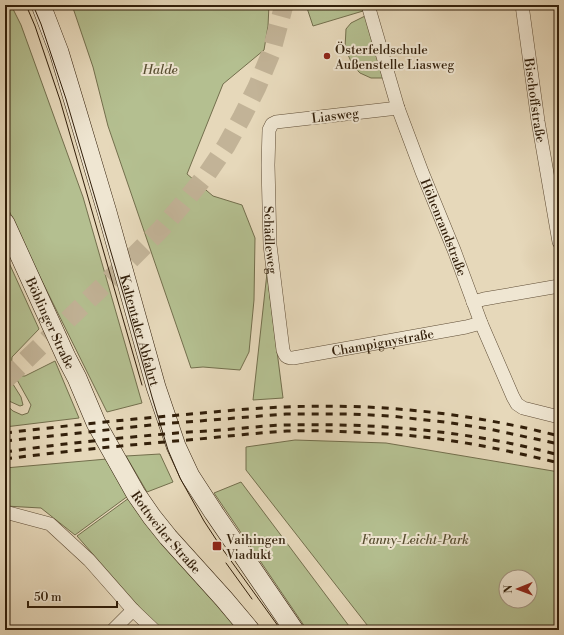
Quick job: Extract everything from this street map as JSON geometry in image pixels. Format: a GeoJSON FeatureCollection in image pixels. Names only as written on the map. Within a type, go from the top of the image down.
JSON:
{"type":"FeatureCollection","features":[{"type":"Feature","properties":{"kind":"main road","name":"Kaltentaler Abfahrt"},"geometry":{"type":"LineString","coordinates":[[41,5],[59,52],[107,212],[156,387],[176,446],[190,476],[294,630]]}},
{"type":"Feature","properties":{"kind":"main road","name":"Böblinger Straße"},"geometry":{"type":"LineString","coordinates":[[5,223],[96,423]]}},
{"type":"Feature","properties":{"kind":"main road","name":"Rottweiler Straße"},"geometry":{"type":"LineString","coordinates":[[96,423],[136,494],[152,517],[250,630]]}},
{"type":"Feature","properties":{"kind":"street","name":"Höhenrandstraße"},"geometry":{"type":"LineString","coordinates":[[368,5],[398,108],[473,302],[513,397],[517,404],[523,408],[559,417]]}},
{"type":"Feature","properties":{"kind":"street","name":"Bischoffstraße"},"geometry":{"type":"LineString","coordinates":[[522,5],[538,121],[559,242]]}},
{"type":"Feature","properties":{"kind":"street","name":"Liasweg"},"geometry":{"type":"LineString","coordinates":[[272,124],[276,122],[398,108]]}},
{"type":"Feature","properties":{"kind":"street","name":"Schädleweg"},"geometry":{"type":"LineString","coordinates":[[272,124],[269,130],[268,165],[270,245],[282,342],[285,355]]}},
{"type":"Feature","properties":{"kind":"street"},"geometry":{"type":"LineString","coordinates":[[473,302],[559,286]]}},
{"type":"Feature","properties":{"kind":"street","name":"Champignystraße"},"geometry":{"type":"LineString","coordinates":[[285,355],[288,358],[293,358],[466,327],[481,322]]}},
{"type":"Feature","properties":{"kind":"street"},"geometry":{"type":"LineString","coordinates":[[5,512],[50,524],[89,560],[133,610],[154,630]]}},
{"type":"Feature","properties":{"kind":"street"},"geometry":{"type":"LineString","coordinates":[[113,630],[133,610]]}},
{"type":"Feature","properties":{"kind":"green space"},"geometry":{"type":"Polygon","coordinates":[[[5,5],[11,5],[21,25],[83,197],[142,403],[107,412],[35,267],[5,202],[5,5]]]}},
{"type":"Feature","properties":{"kind":"green space","name":"Halde"},"geometry":{"type":"Polygon","coordinates":[[[72,5],[269,5],[268,26],[264,50],[223,84],[187,174],[213,196],[242,205],[255,238],[254,300],[249,352],[240,370],[203,367],[191,368],[108,126],[93,67],[72,5]]]}},
{"type":"Feature","properties":{"kind":"green space"},"geometry":{"type":"Polygon","coordinates":[[[306,5],[361,5],[363,11],[313,26],[306,5]]]}},
{"type":"Feature","properties":{"kind":"green space"},"geometry":{"type":"Polygon","coordinates":[[[365,16],[383,78],[371,78],[360,73],[353,66],[345,48],[346,29],[351,23],[365,16]]]}},
{"type":"Feature","properties":{"kind":"green space"},"geometry":{"type":"Polygon","coordinates":[[[5,254],[39,329],[12,357],[11,370],[5,375],[5,254]]]}},
{"type":"Feature","properties":{"kind":"green space"},"geometry":{"type":"Polygon","coordinates":[[[267,273],[283,398],[253,400],[267,273]]]}},
{"type":"Feature","properties":{"kind":"green space"},"geometry":{"type":"Polygon","coordinates":[[[55,361],[79,418],[5,427],[5,404],[13,411],[22,415],[28,413],[31,405],[16,378],[18,376],[25,376],[55,361]]]}},
{"type":"Feature","properties":{"kind":"green space"},"geometry":{"type":"Polygon","coordinates":[[[11,381],[21,397],[23,405],[20,406],[9,401],[5,396],[5,386],[11,381]]]}},
{"type":"Feature","properties":{"kind":"green space","name":"Fanny-Leicht-Park"},"geometry":{"type":"Polygon","coordinates":[[[295,440],[386,443],[559,472],[559,591],[555,630],[371,630],[246,470],[246,447],[295,440]]]}},
{"type":"Feature","properties":{"kind":"green space"},"geometry":{"type":"Polygon","coordinates":[[[160,454],[173,482],[147,492],[126,456],[160,454]]]}},
{"type":"Feature","properties":{"kind":"green space"},"geometry":{"type":"Polygon","coordinates":[[[107,459],[128,496],[75,535],[41,508],[5,506],[5,468],[107,459]]]}},
{"type":"Feature","properties":{"kind":"green space"},"geometry":{"type":"Polygon","coordinates":[[[241,482],[352,630],[307,630],[214,493],[241,482]]]}},
{"type":"Feature","properties":{"kind":"green space"},"geometry":{"type":"Polygon","coordinates":[[[129,498],[238,630],[163,630],[141,609],[77,536],[129,498]]]}},
{"type":"Feature","properties":{"kind":"tunnel"},"geometry":{"type":"LineString","coordinates":[[5,380],[161,229],[207,174],[226,146],[257,87],[271,53],[284,5]]}},
{"type":"Feature","properties":{"kind":"tram line"},"geometry":{"type":"LineString","coordinates":[[26,5],[35,26],[60,100],[142,385]]}},
{"type":"Feature","properties":{"kind":"tram line"},"geometry":{"type":"LineString","coordinates":[[33,5],[41,24],[66,99],[168,450],[180,478],[204,521],[281,630]]}},
{"type":"Feature","properties":{"kind":"tram line"},"geometry":{"type":"LineString","coordinates":[[226,563],[252,599]]}},
{"type":"Feature","properties":{"kind":"railway"},"geometry":{"type":"LineString","coordinates":[[5,433],[233,410],[320,406],[389,408],[424,411],[492,421],[559,436]]}},
{"type":"Feature","properties":{"kind":"railway"},"geometry":{"type":"LineString","coordinates":[[5,441],[161,424],[286,414],[351,414],[390,416],[445,422],[489,429],[559,444]]}},
{"type":"Feature","properties":{"kind":"railway"},"geometry":{"type":"LineString","coordinates":[[5,452],[120,438],[276,425],[357,425],[459,434],[559,455]]}},
{"type":"Feature","properties":{"kind":"railway"},"geometry":{"type":"LineString","coordinates":[[5,459],[96,448],[250,434],[287,431],[337,431],[375,433],[452,441],[495,448],[559,463]]}},
{"type":"Feature","properties":{"kind":"place","name":"Österfeldschule Außenstelle Liasweg"},"geometry":{"type":"Point","coordinates":[327,56]}},
{"type":"Feature","properties":{"kind":"place","name":"Vaihingen Viadukt"},"geometry":{"type":"Point","coordinates":[217,546]}}]}
